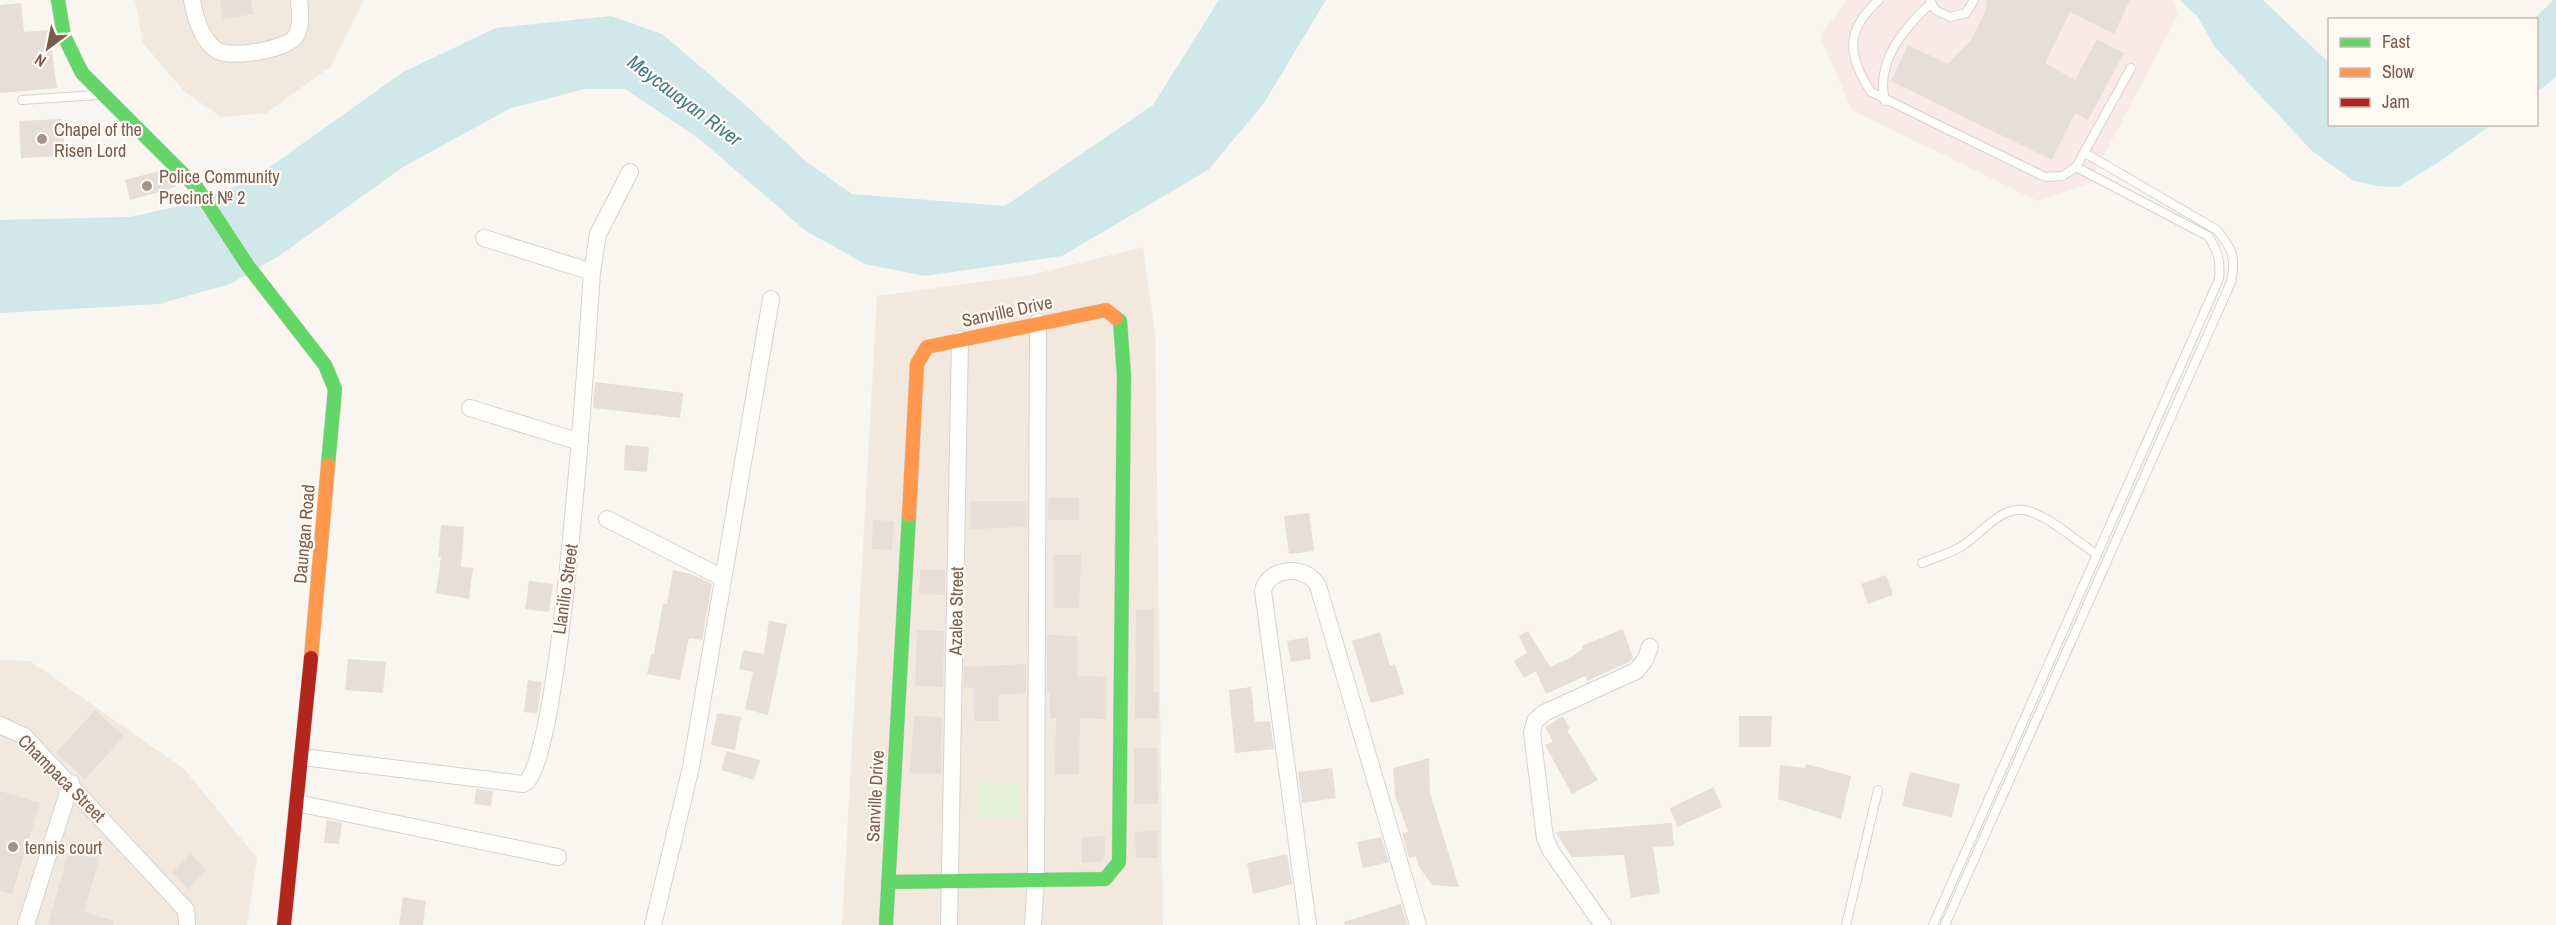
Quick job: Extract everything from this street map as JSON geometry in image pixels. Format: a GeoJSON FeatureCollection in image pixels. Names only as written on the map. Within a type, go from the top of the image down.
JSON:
{"type":"FeatureCollection","features":[{"type":"Feature","properties":{"kind":"street","name":"Daungan Road"},"geometry":{"type":"LineString","coordinates":[[58,0],[64,36],[82,73],[197,188],[248,266],[326,365],[334,389],[302,757],[284,925]]}},
{"type":"Feature","properties":{"kind":"street"},"geometry":{"type":"LineString","coordinates":[[192,0],[203,37],[216,50],[225,55],[284,47],[294,38],[300,25],[299,0]]}},
{"type":"Feature","properties":{"kind":"street","name":"Llanilio Street"},"geometry":{"type":"LineString","coordinates":[[302,757],[428,774],[529,783],[547,717],[572,540],[592,272],[598,234],[630,172]]}},
{"type":"Feature","properties":{"kind":"street"},"geometry":{"type":"LineString","coordinates":[[484,238],[592,272]]}},
{"type":"Feature","properties":{"kind":"street"},"geometry":{"type":"LineString","coordinates":[[654,925],[691,767],[771,299]]}},
{"type":"Feature","properties":{"kind":"street","name":"Sanville Drive"},"geometry":{"type":"LineString","coordinates":[[886,925],[917,364],[927,346],[1106,310],[1115,314],[1120,321],[1124,376],[1119,862],[1114,872],[1105,879],[1036,880]]}},
{"type":"Feature","properties":{"kind":"street"},"geometry":{"type":"LineString","coordinates":[[1033,925],[1036,880],[1038,322]]}},
{"type":"Feature","properties":{"kind":"street","name":"Azalea Street"},"geometry":{"type":"LineString","coordinates":[[949,925],[952,882],[960,339]]}},
{"type":"Feature","properties":{"kind":"street"},"geometry":{"type":"LineString","coordinates":[[470,408],[580,442]]}},
{"type":"Feature","properties":{"kind":"street"},"geometry":{"type":"LineString","coordinates":[[607,519],[723,578]]}},
{"type":"Feature","properties":{"kind":"street"},"geometry":{"type":"LineString","coordinates":[[1308,925],[1263,591],[1265,582],[1271,576],[1300,571],[1313,575],[1318,586],[1418,925]]}},
{"type":"Feature","properties":{"kind":"street"},"geometry":{"type":"LineString","coordinates":[[1603,925],[1551,851],[1545,838],[1532,732],[1535,721],[1544,713],[1636,671],[1645,660],[1650,647]]}},
{"type":"Feature","properties":{"kind":"street","name":"Champaca Street"},"geometry":{"type":"LineString","coordinates":[[0,725],[24,736],[71,783],[186,910],[187,922]]}},
{"type":"Feature","properties":{"kind":"street"},"geometry":{"type":"LineString","coordinates":[[26,925],[71,783]]}},
{"type":"Feature","properties":{"kind":"street"},"geometry":{"type":"LineString","coordinates":[[297,803],[558,857]]}},
{"type":"Feature","properties":{"kind":"street"},"geometry":{"type":"LineString","coordinates":[[888,882],[1036,880]]}},
{"type":"Feature","properties":{"kind":"lane"},"geometry":{"type":"LineString","coordinates":[[1879,0],[1863,14],[1855,27],[1852,45],[1864,82],[1871,92],[1885,101],[2045,177],[2063,176],[2076,167],[2131,68]]}},
{"type":"Feature","properties":{"kind":"lane"},"geometry":{"type":"LineString","coordinates":[[1885,101],[1881,87],[1888,59],[1904,33],[1931,2],[1942,15],[1958,16],[1971,7],[1974,0]]}},
{"type":"Feature","properties":{"kind":"lane"},"geometry":{"type":"LineString","coordinates":[[22,100],[104,94]]}},
{"type":"Feature","properties":{"kind":"lane"},"geometry":{"type":"LineString","coordinates":[[1945,925],[2231,282],[2234,264],[2231,247],[2217,230],[2085,153]]}},
{"type":"Feature","properties":{"kind":"lane"},"geometry":{"type":"LineString","coordinates":[[1932,925],[2219,279],[2221,265],[2218,250],[2208,236],[2076,167]]}},
{"type":"Feature","properties":{"kind":"lane"},"geometry":{"type":"LineString","coordinates":[[1922,563],[1964,545],[1998,517],[2013,510],[2026,510],[2040,516],[2096,554]]}},
{"type":"Feature","properties":{"kind":"lane"},"geometry":{"type":"LineString","coordinates":[[1846,925],[1878,790]]}},
{"type":"Feature","properties":{"kind":"shaded area"},"geometry":{"type":"Polygon","coordinates":[[[135,0],[364,0],[331,66],[267,113],[221,117],[184,91],[143,43],[135,0]]]}},
{"type":"Feature","properties":{"kind":"shaded area"},"geometry":{"type":"Polygon","coordinates":[[[1847,0],[2173,0],[2178,15],[2089,183],[2038,201],[1852,110],[1820,36],[1847,0]]]}},
{"type":"Feature","properties":{"kind":"shaded area"},"geometry":{"type":"Polygon","coordinates":[[[1143,247],[1155,332],[1163,925],[842,925],[877,296],[1031,275],[1143,247]]]}},
{"type":"Feature","properties":{"kind":"shaded area"},"geometry":{"type":"Polygon","coordinates":[[[0,660],[30,661],[184,769],[257,858],[247,925],[0,925],[0,660]]]}},
{"type":"Feature","properties":{"kind":"green space"},"geometry":{"type":"Polygon","coordinates":[[[977,782],[1022,783],[1021,819],[977,818],[977,782]]]}},
{"type":"Feature","properties":{"kind":"water","name":"Meycauayan River"},"geometry":{"type":"Polygon","coordinates":[[[1219,0],[1326,0],[1264,103],[1208,170],[1062,256],[925,276],[865,264],[806,231],[698,138],[625,89],[585,89],[511,108],[403,167],[279,256],[230,284],[159,304],[0,313],[0,220],[130,217],[184,205],[250,181],[403,72],[496,28],[611,16],[662,34],[742,102],[808,163],[852,194],[1005,206],[1153,105],[1219,0]]]}},
{"type":"Feature","properties":{"kind":"water"},"geometry":{"type":"Polygon","coordinates":[[[2180,0],[2263,0],[2328,62],[2328,126],[2490,126],[2439,162],[2398,187],[2375,186],[2352,180],[2311,150],[2214,46],[2198,17],[2180,0]]]}},
{"type":"Feature","properties":{"kind":"water"},"geometry":{"type":"Polygon","coordinates":[[[2553,0],[2556,0],[2556,77],[2538,91],[2538,18],[2535,18],[2553,0]]]}},
{"type":"Feature","properties":{"kind":"building"},"geometry":{"type":"Polygon","coordinates":[[[220,0],[251,0],[253,14],[223,19],[220,0]]]}},
{"type":"Feature","properties":{"kind":"building"},"geometry":{"type":"Polygon","coordinates":[[[1987,0],[2130,0],[2114,34],[2070,12],[2045,63],[2075,80],[2097,39],[2124,53],[2088,120],[2075,113],[2052,160],[1891,81],[1908,45],[1948,64],[1972,39],[1986,9],[1987,0]]]}},
{"type":"Feature","properties":{"kind":"building"},"geometry":{"type":"Polygon","coordinates":[[[21,3],[24,32],[49,30],[57,88],[0,93],[0,5],[21,3]]]}},
{"type":"Feature","properties":{"kind":"building","name":"Chapel of the Risen Lord"},"geometry":{"type":"Polygon","coordinates":[[[62,119],[65,156],[21,158],[19,121],[62,119]]]}},
{"type":"Feature","properties":{"kind":"building"},"geometry":{"type":"Polygon","coordinates":[[[160,171],[176,187],[130,200],[125,180],[160,171]]]}},
{"type":"Feature","properties":{"kind":"building"},"geometry":{"type":"Polygon","coordinates":[[[595,382],[683,393],[680,418],[593,408],[595,382]]]}},
{"type":"Feature","properties":{"kind":"building"},"geometry":{"type":"Polygon","coordinates":[[[625,445],[649,447],[647,472],[624,470],[625,445]]]}},
{"type":"Feature","properties":{"kind":"building"},"geometry":{"type":"Polygon","coordinates":[[[1050,497],[1079,498],[1079,520],[1048,520],[1050,497]]]}},
{"type":"Feature","properties":{"kind":"building"},"geometry":{"type":"Polygon","coordinates":[[[971,501],[1027,501],[1027,527],[971,529],[971,501]]]}},
{"type":"Feature","properties":{"kind":"building"},"geometry":{"type":"Polygon","coordinates":[[[1309,513],[1314,551],[1289,554],[1284,516],[1309,513]]]}},
{"type":"Feature","properties":{"kind":"building"},"geometry":{"type":"Polygon","coordinates":[[[873,520],[894,521],[892,550],[872,549],[873,520]]]}},
{"type":"Feature","properties":{"kind":"building"},"geometry":{"type":"Polygon","coordinates":[[[441,525],[464,527],[461,567],[473,568],[469,599],[436,593],[441,557],[438,557],[441,525]]]}},
{"type":"Feature","properties":{"kind":"building"},"geometry":{"type":"Polygon","coordinates":[[[1053,555],[1081,555],[1079,608],[1053,608],[1053,555]]]}},
{"type":"Feature","properties":{"kind":"building"},"geometry":{"type":"Polygon","coordinates":[[[673,570],[691,574],[712,584],[702,640],[689,638],[680,680],[647,674],[651,654],[654,654],[663,603],[667,604],[673,570]]]}},
{"type":"Feature","properties":{"kind":"building"},"geometry":{"type":"Polygon","coordinates":[[[920,570],[945,570],[945,595],[919,594],[920,570]]]}},
{"type":"Feature","properties":{"kind":"building"},"geometry":{"type":"Polygon","coordinates":[[[1886,575],[1893,595],[1868,604],[1861,584],[1886,575]]]}},
{"type":"Feature","properties":{"kind":"building"},"geometry":{"type":"Polygon","coordinates":[[[529,581],[553,584],[549,612],[525,609],[529,581]]]}},
{"type":"Feature","properties":{"kind":"building"},"geometry":{"type":"Polygon","coordinates":[[[1154,609],[1153,691],[1159,692],[1157,719],[1135,718],[1136,610],[1154,609]]]}},
{"type":"Feature","properties":{"kind":"building"},"geometry":{"type":"Polygon","coordinates":[[[769,621],[787,624],[768,715],[745,709],[753,672],[739,669],[743,650],[764,654],[769,621]]]}},
{"type":"Feature","properties":{"kind":"building"},"geometry":{"type":"Polygon","coordinates":[[[1623,629],[1633,658],[1629,662],[1587,681],[1585,676],[1546,694],[1536,671],[1524,678],[1514,661],[1527,653],[1519,636],[1528,631],[1550,667],[1570,658],[1583,649],[1582,646],[1623,629]]]}},
{"type":"Feature","properties":{"kind":"building"},"geometry":{"type":"Polygon","coordinates":[[[917,630],[944,631],[943,687],[915,686],[917,630]]]}},
{"type":"Feature","properties":{"kind":"building"},"geometry":{"type":"Polygon","coordinates":[[[1380,632],[1390,666],[1395,664],[1404,694],[1371,703],[1352,641],[1380,632]]]}},
{"type":"Feature","properties":{"kind":"building"},"geometry":{"type":"Polygon","coordinates":[[[1047,635],[1077,636],[1077,676],[1107,677],[1106,719],[1080,718],[1079,774],[1055,774],[1056,718],[1050,718],[1050,692],[1047,692],[1047,635]]]}},
{"type":"Feature","properties":{"kind":"building"},"geometry":{"type":"Polygon","coordinates":[[[1308,637],[1311,659],[1291,662],[1287,641],[1308,637]]]}},
{"type":"Feature","properties":{"kind":"building"},"geometry":{"type":"Polygon","coordinates":[[[348,659],[386,662],[383,693],[345,690],[348,659]]]}},
{"type":"Feature","properties":{"kind":"building"},"geometry":{"type":"Polygon","coordinates":[[[1026,664],[1026,693],[998,695],[999,721],[974,721],[973,688],[964,687],[964,667],[1026,664]]]}},
{"type":"Feature","properties":{"kind":"building"},"geometry":{"type":"Polygon","coordinates":[[[528,680],[542,682],[537,714],[524,712],[528,680]]]}},
{"type":"Feature","properties":{"kind":"building"},"geometry":{"type":"Polygon","coordinates":[[[1251,687],[1255,722],[1270,721],[1274,749],[1235,753],[1229,690],[1251,687]]]}},
{"type":"Feature","properties":{"kind":"building"},"geometry":{"type":"Polygon","coordinates":[[[95,710],[124,736],[85,779],[56,753],[95,710]]]}},
{"type":"Feature","properties":{"kind":"building"},"geometry":{"type":"Polygon","coordinates":[[[717,713],[741,717],[735,750],[711,745],[717,713]]]}},
{"type":"Feature","properties":{"kind":"building"},"geometry":{"type":"Polygon","coordinates":[[[914,716],[942,717],[941,774],[910,773],[914,716]]]}},
{"type":"Feature","properties":{"kind":"building"},"geometry":{"type":"Polygon","coordinates":[[[1563,716],[1570,729],[1567,730],[1598,780],[1572,794],[1545,745],[1553,742],[1545,727],[1563,716]]]}},
{"type":"Feature","properties":{"kind":"building"},"geometry":{"type":"Polygon","coordinates":[[[1739,716],[1772,716],[1771,747],[1739,747],[1739,716]]]}},
{"type":"Feature","properties":{"kind":"building"},"geometry":{"type":"Polygon","coordinates":[[[1134,748],[1157,748],[1158,804],[1134,804],[1134,748]]]}},
{"type":"Feature","properties":{"kind":"building"},"geometry":{"type":"Polygon","coordinates":[[[727,751],[760,760],[754,780],[721,770],[727,751]]]}},
{"type":"Feature","properties":{"kind":"building"},"geometry":{"type":"Polygon","coordinates":[[[1429,758],[1430,793],[1459,887],[1432,885],[1419,867],[1416,856],[1409,858],[1402,833],[1408,832],[1395,795],[1393,768],[1429,758]]]}},
{"type":"Feature","properties":{"kind":"building"},"geometry":{"type":"Polygon","coordinates":[[[1806,764],[1851,776],[1841,819],[1778,799],[1780,765],[1805,768],[1806,764]]]}},
{"type":"Feature","properties":{"kind":"building"},"geometry":{"type":"Polygon","coordinates":[[[1332,768],[1336,798],[1302,803],[1298,772],[1332,768]]]}},
{"type":"Feature","properties":{"kind":"building"},"geometry":{"type":"Polygon","coordinates":[[[1910,772],[1960,784],[1952,817],[1902,806],[1910,772]]]}},
{"type":"Feature","properties":{"kind":"building"},"geometry":{"type":"Polygon","coordinates":[[[1714,787],[1722,807],[1677,827],[1670,808],[1714,787]]]}},
{"type":"Feature","properties":{"kind":"building"},"geometry":{"type":"Polygon","coordinates":[[[476,789],[493,791],[491,806],[474,804],[476,789]]]}},
{"type":"Feature","properties":{"kind":"building","name":"tennis court"},"geometry":{"type":"Polygon","coordinates":[[[0,791],[40,803],[12,894],[0,891],[0,791]]]}},
{"type":"Feature","properties":{"kind":"building"},"geometry":{"type":"Polygon","coordinates":[[[327,820],[342,823],[339,844],[324,843],[327,820]]]}},
{"type":"Feature","properties":{"kind":"building"},"geometry":{"type":"Polygon","coordinates":[[[1672,823],[1674,846],[1653,847],[1660,893],[1631,898],[1624,855],[1572,857],[1555,832],[1672,823]]]}},
{"type":"Feature","properties":{"kind":"building"},"geometry":{"type":"Polygon","coordinates":[[[1157,831],[1158,858],[1136,858],[1135,832],[1157,831]]]}},
{"type":"Feature","properties":{"kind":"building"},"geometry":{"type":"Polygon","coordinates":[[[1105,836],[1105,857],[1100,862],[1082,863],[1081,837],[1105,836]]]}},
{"type":"Feature","properties":{"kind":"building"},"geometry":{"type":"Polygon","coordinates":[[[1381,837],[1389,862],[1363,868],[1357,842],[1381,837]]]}},
{"type":"Feature","properties":{"kind":"building"},"geometry":{"type":"Polygon","coordinates":[[[71,843],[101,852],[84,912],[114,921],[114,925],[48,925],[71,843]]]}},
{"type":"Feature","properties":{"kind":"building"},"geometry":{"type":"Polygon","coordinates":[[[191,854],[206,870],[188,889],[172,873],[191,854]]]}},
{"type":"Feature","properties":{"kind":"building"},"geometry":{"type":"Polygon","coordinates":[[[1287,854],[1292,884],[1253,894],[1247,863],[1287,854]]]}},
{"type":"Feature","properties":{"kind":"building"},"geometry":{"type":"Polygon","coordinates":[[[403,897],[426,901],[423,925],[399,925],[403,897]]]}},
{"type":"Feature","properties":{"kind":"building"},"geometry":{"type":"Polygon","coordinates":[[[1401,904],[1407,925],[1345,925],[1344,922],[1401,904]]]}},
{"type":"Feature","properties":{"kind":"traffic: fast"},"geometry":{"type":"LineString","coordinates":[[58,0],[64,36],[82,73],[197,188],[248,266],[325,365],[335,389],[328,465]]}},
{"type":"Feature","properties":{"kind":"traffic: fast"},"geometry":{"type":"LineString","coordinates":[[888,882],[1105,879],[1119,862],[1124,376],[1120,321],[1116,318]]}},
{"type":"Feature","properties":{"kind":"traffic: fast"},"geometry":{"type":"LineString","coordinates":[[886,925],[909,515]]}},
{"type":"Feature","properties":{"kind":"traffic: slow"},"geometry":{"type":"LineString","coordinates":[[909,515],[917,364],[927,347],[1106,310],[1116,318]]}},
{"type":"Feature","properties":{"kind":"traffic: slow"},"geometry":{"type":"LineString","coordinates":[[311,658],[328,465]]}},
{"type":"Feature","properties":{"kind":"traffic: jam"},"geometry":{"type":"LineString","coordinates":[[284,925],[311,658]]}},
{"type":"Feature","properties":{"kind":"place","name":"Chapel of the Risen Lord"},"geometry":{"type":"Point","coordinates":[42,139]}},
{"type":"Feature","properties":{"kind":"place","name":"Police Community Precinct № 2"},"geometry":{"type":"Point","coordinates":[147,186]}},
{"type":"Feature","properties":{"kind":"place","name":"tennis court"},"geometry":{"type":"Point","coordinates":[13,847]}}]}
